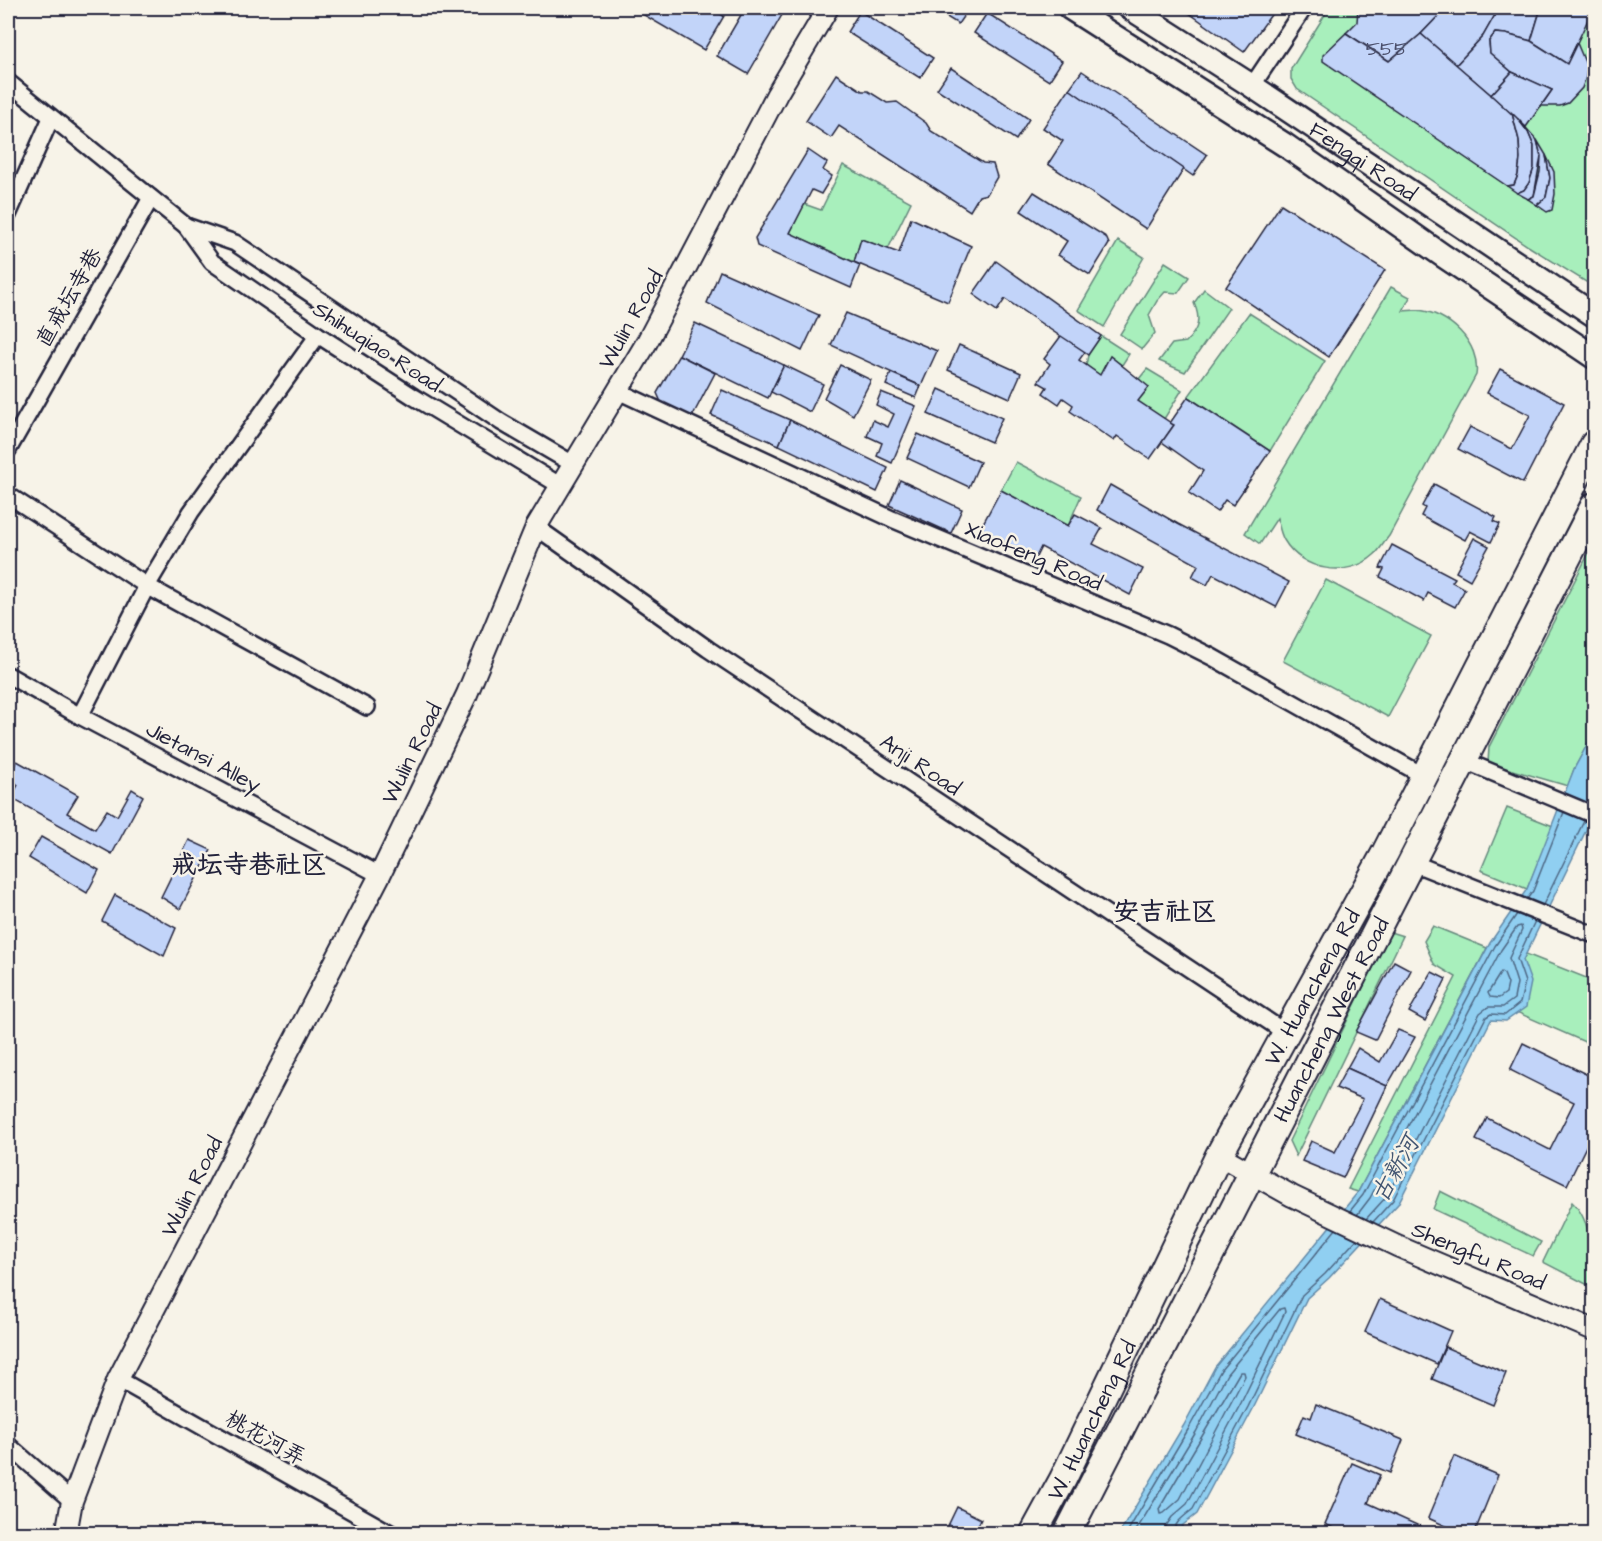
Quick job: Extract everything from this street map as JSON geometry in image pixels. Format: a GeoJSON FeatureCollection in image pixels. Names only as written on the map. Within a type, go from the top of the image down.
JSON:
{"type":"FeatureCollection","features":[{"type":"Feature","properties":{"kind":"main road"},"geometry":{"type":"LineString","coordinates":[[1070,8],[1285,145],[1442,255],[1594,357]]}},
{"type":"Feature","properties":{"kind":"main road","name":"Fengqi Road"},"geometry":{"type":"LineString","coordinates":[[1130,8],[1252,86],[1594,315]]}},
{"type":"Feature","properties":{"kind":"main road","name":"W. Huancheng Rd"},"geometry":{"type":"LineString","coordinates":[[1033,1533],[1063,1479],[1219,1155],[1385,853],[1594,444]]}},
{"type":"Feature","properties":{"kind":"main road","name":"Huancheng West Road"},"geometry":{"type":"LineString","coordinates":[[1067,1533],[1251,1172],[1413,863],[1594,506]]}},
{"type":"Feature","properties":{"kind":"street","name":"Wulin Road"},"geometry":{"type":"LineString","coordinates":[[66,1533],[72,1501],[118,1379],[380,875],[467,694],[536,527],[647,342],[777,94],[828,8]]}},
{"type":"Feature","properties":{"kind":"street"},"geometry":{"type":"LineString","coordinates":[[1252,86],[1304,8]]}},
{"type":"Feature","properties":{"kind":"street","name":"Shihuqiao Road"},"geometry":{"type":"LineString","coordinates":[[8,82],[186,226],[212,262],[318,335],[489,444],[561,486]]}},
{"type":"Feature","properties":{"kind":"street"},"geometry":{"type":"LineString","coordinates":[[8,215],[51,118]]}},
{"type":"Feature","properties":{"kind":"street","name":"直戒坛寺巷"},"geometry":{"type":"LineString","coordinates":[[8,450],[151,198]]}},
{"type":"Feature","properties":{"kind":"street","name":"Shihuqiao Road"},"geometry":{"type":"LineString","coordinates":[[186,226],[235,243],[501,422],[573,464]]}},
{"type":"Feature","properties":{"kind":"street"},"geometry":{"type":"LineString","coordinates":[[80,716],[147,586],[191,512],[318,335]]}},
{"type":"Feature","properties":{"kind":"street","name":"Xiaofeng Road"},"geometry":{"type":"LineString","coordinates":[[618,391],[892,519],[1168,635],[1212,657],[1424,776]]}},
{"type":"Feature","properties":{"kind":"street"},"geometry":{"type":"LineString","coordinates":[[8,495],[147,586],[367,707]]}},
{"type":"Feature","properties":{"kind":"street","name":"Anji Road"},"geometry":{"type":"LineString","coordinates":[[536,527],[708,650],[1286,1033]]}},
{"type":"Feature","properties":{"kind":"street","name":"Jietansi Alley"},"geometry":{"type":"LineString","coordinates":[[8,675],[80,716],[380,875]]}},
{"type":"Feature","properties":{"kind":"street"},"geometry":{"type":"LineString","coordinates":[[1465,760],[1594,815]]}},
{"type":"Feature","properties":{"kind":"street"},"geometry":{"type":"LineString","coordinates":[[1413,863],[1594,935]]}},
{"type":"Feature","properties":{"kind":"street","name":"Shengfu Road"},"geometry":{"type":"LineString","coordinates":[[1219,1155],[1293,1196],[1397,1246],[1594,1330]]}},
{"type":"Feature","properties":{"kind":"street","name":"桃花河弄"},"geometry":{"type":"LineString","coordinates":[[118,1379],[392,1533]]}},
{"type":"Feature","properties":{"kind":"street"},"geometry":{"type":"LineString","coordinates":[[8,1445],[72,1501]]}},
{"type":"Feature","properties":{"kind":"green space"},"geometry":{"type":"Polygon","coordinates":[[[1329,8],[1594,8],[1594,287],[1528,246],[1297,89],[1291,79],[1291,69],[1329,8]]]}},
{"type":"Feature","properties":{"kind":"green space"},"geometry":{"type":"Polygon","coordinates":[[[843,165],[911,202],[888,249],[861,239],[854,262],[790,233],[804,204],[821,210],[843,165]]]}},
{"type":"Feature","properties":{"kind":"green space"},"geometry":{"type":"Polygon","coordinates":[[[1118,241],[1144,257],[1104,327],[1078,310],[1118,241]]]}},
{"type":"Feature","properties":{"kind":"green space"},"geometry":{"type":"Polygon","coordinates":[[[1165,262],[1189,277],[1178,293],[1165,292],[1157,301],[1149,315],[1155,333],[1142,349],[1120,334],[1165,262]]]}},
{"type":"Feature","properties":{"kind":"green space"},"geometry":{"type":"Polygon","coordinates":[[[1391,287],[1410,297],[1403,311],[1429,312],[1440,316],[1460,331],[1473,352],[1476,375],[1389,536],[1380,548],[1363,563],[1352,567],[1339,569],[1314,565],[1292,551],[1283,537],[1277,518],[1260,544],[1245,533],[1391,287]]]}},
{"type":"Feature","properties":{"kind":"green space"},"geometry":{"type":"Polygon","coordinates":[[[1204,289],[1229,308],[1185,372],[1159,361],[1172,344],[1186,342],[1194,333],[1198,324],[1198,314],[1194,303],[1204,289]]]}},
{"type":"Feature","properties":{"kind":"green space"},"geometry":{"type":"Polygon","coordinates":[[[1249,313],[1325,361],[1270,451],[1188,397],[1249,313]]]}},
{"type":"Feature","properties":{"kind":"green space"},"geometry":{"type":"Polygon","coordinates":[[[1101,336],[1129,354],[1122,365],[1110,357],[1100,375],[1086,365],[1088,355],[1101,336]]]}},
{"type":"Feature","properties":{"kind":"green space"},"geometry":{"type":"Polygon","coordinates":[[[1147,369],[1182,390],[1164,419],[1138,401],[1149,387],[1139,379],[1147,369]]]}},
{"type":"Feature","properties":{"kind":"green space"},"geometry":{"type":"Polygon","coordinates":[[[1016,462],[1081,496],[1068,526],[1001,490],[1016,462]]]}},
{"type":"Feature","properties":{"kind":"green space"},"geometry":{"type":"Polygon","coordinates":[[[1594,543],[1594,732],[1574,769],[1568,786],[1488,763],[1489,747],[1594,543]]]}},
{"type":"Feature","properties":{"kind":"green space"},"geometry":{"type":"Polygon","coordinates":[[[1326,580],[1431,636],[1388,717],[1283,661],[1326,580]]]}},
{"type":"Feature","properties":{"kind":"green space"},"geometry":{"type":"Polygon","coordinates":[[[1507,808],[1553,826],[1527,889],[1481,870],[1507,808]]]}},
{"type":"Feature","properties":{"kind":"green space"},"geometry":{"type":"Polygon","coordinates":[[[1433,926],[1487,948],[1358,1192],[1348,1189],[1456,977],[1434,964],[1424,941],[1433,926]]]}},
{"type":"Feature","properties":{"kind":"green space"},"geometry":{"type":"Polygon","coordinates":[[[1390,932],[1403,936],[1296,1156],[1289,1141],[1390,932]]]}},
{"type":"Feature","properties":{"kind":"green space"},"geometry":{"type":"Polygon","coordinates":[[[1526,954],[1594,981],[1594,1046],[1505,1007],[1503,1000],[1526,954]]]}},
{"type":"Feature","properties":{"kind":"green space"},"geometry":{"type":"Polygon","coordinates":[[[1440,1191],[1541,1242],[1533,1256],[1433,1209],[1440,1191]]]}},
{"type":"Feature","properties":{"kind":"green space"},"geometry":{"type":"Polygon","coordinates":[[[1572,1202],[1584,1220],[1591,1242],[1594,1288],[1543,1262],[1572,1202]]]}},
{"type":"Feature","properties":{"kind":"water","name":"古新河"},"geometry":{"type":"Polygon","coordinates":[[[1594,732],[1594,814],[1523,960],[1531,982],[1526,1007],[1506,1021],[1491,1020],[1398,1204],[1329,1278],[1307,1298],[1253,1409],[1197,1514],[1177,1533],[1119,1534],[1184,1425],[1215,1367],[1358,1192],[1490,943],[1527,889],[1574,769],[1594,732]]]}},
{"type":"Feature","properties":{"kind":"building"},"geometry":{"type":"Polygon","coordinates":[[[632,8],[710,8],[724,16],[704,50],[632,8]]]}},
{"type":"Feature","properties":{"kind":"building"},"geometry":{"type":"Polygon","coordinates":[[[745,8],[786,8],[748,74],[717,56],[745,8]]]}},
{"type":"Feature","properties":{"kind":"building"},"geometry":{"type":"Polygon","coordinates":[[[932,8],[969,8],[958,24],[932,8]]]}},
{"type":"Feature","properties":{"kind":"building"},"geometry":{"type":"Polygon","coordinates":[[[1182,8],[1276,8],[1244,52],[1182,8]]]}},
{"type":"Feature","properties":{"kind":"building"},"geometry":{"type":"Polygon","coordinates":[[[1358,8],[1446,8],[1421,34],[1389,61],[1346,33],[1357,22],[1358,8]]]}},
{"type":"Feature","properties":{"kind":"building"},"geometry":{"type":"Polygon","coordinates":[[[1446,8],[1499,8],[1483,36],[1456,65],[1421,34],[1446,8]]]}},
{"type":"Feature","properties":{"kind":"building"},"geometry":{"type":"Polygon","coordinates":[[[1499,8],[1541,8],[1531,41],[1495,33],[1489,41],[1490,53],[1512,72],[1491,95],[1456,65],[1483,36],[1499,8]]]}},
{"type":"Feature","properties":{"kind":"building"},"geometry":{"type":"Polygon","coordinates":[[[1541,8],[1578,8],[1592,11],[1567,64],[1531,41],[1541,8]]]}},
{"type":"Feature","properties":{"kind":"building"},"geometry":{"type":"Polygon","coordinates":[[[860,11],[933,58],[920,78],[847,32],[860,11]]]}},
{"type":"Feature","properties":{"kind":"building"},"geometry":{"type":"Polygon","coordinates":[[[987,13],[1062,61],[1049,81],[974,33],[987,13]]]}},
{"type":"Feature","properties":{"kind":"building"},"geometry":{"type":"Polygon","coordinates":[[[1346,33],[1389,61],[1421,34],[1512,113],[1519,140],[1520,159],[1514,185],[1507,186],[1323,61],[1323,55],[1346,33]]]}},
{"type":"Feature","properties":{"kind":"building"},"geometry":{"type":"Polygon","coordinates":[[[1495,33],[1531,41],[1567,64],[1577,43],[1587,67],[1582,88],[1568,103],[1560,106],[1541,106],[1552,90],[1512,72],[1490,53],[1489,41],[1495,33]]]}},
{"type":"Feature","properties":{"kind":"building"},"geometry":{"type":"Polygon","coordinates":[[[951,68],[1029,119],[1016,140],[937,89],[951,68]]]}},
{"type":"Feature","properties":{"kind":"building"},"geometry":{"type":"Polygon","coordinates":[[[1082,71],[1207,155],[1193,176],[1069,89],[1082,71]]]}},
{"type":"Feature","properties":{"kind":"building"},"geometry":{"type":"Polygon","coordinates":[[[1512,72],[1552,90],[1526,127],[1491,95],[1512,72]]]}},
{"type":"Feature","properties":{"kind":"building"},"geometry":{"type":"Polygon","coordinates":[[[836,74],[862,91],[868,91],[887,103],[897,102],[926,123],[931,131],[983,163],[993,164],[997,177],[987,194],[979,196],[970,211],[839,126],[831,138],[806,121],[836,74]]]}},
{"type":"Feature","properties":{"kind":"building"},"geometry":{"type":"Polygon","coordinates":[[[1069,89],[1184,169],[1146,229],[1048,164],[1063,141],[1043,128],[1069,89]]]}},
{"type":"Feature","properties":{"kind":"building"},"geometry":{"type":"Polygon","coordinates":[[[1512,113],[1528,132],[1534,146],[1534,168],[1529,183],[1524,190],[1517,193],[1507,186],[1514,185],[1520,159],[1519,140],[1512,113]]]}},
{"type":"Feature","properties":{"kind":"building"},"geometry":{"type":"Polygon","coordinates":[[[1518,119],[1537,140],[1541,156],[1534,196],[1528,199],[1517,193],[1524,190],[1529,183],[1534,168],[1534,146],[1528,132],[1518,119]]]}},
{"type":"Feature","properties":{"kind":"building"},"geometry":{"type":"Polygon","coordinates":[[[1537,140],[1546,155],[1550,178],[1546,197],[1537,205],[1528,199],[1534,196],[1540,172],[1541,156],[1537,140]]]}},
{"type":"Feature","properties":{"kind":"building"},"geometry":{"type":"Polygon","coordinates":[[[808,150],[827,163],[823,170],[832,176],[821,194],[812,190],[790,233],[860,265],[851,288],[757,246],[755,238],[808,150]]]}},
{"type":"Feature","properties":{"kind":"building"},"geometry":{"type":"Polygon","coordinates":[[[1546,155],[1554,172],[1555,194],[1552,210],[1547,212],[1537,205],[1546,197],[1550,178],[1546,155]]]}},
{"type":"Feature","properties":{"kind":"building"},"geometry":{"type":"Polygon","coordinates":[[[1034,192],[1106,237],[1109,244],[1090,275],[1058,255],[1067,241],[1021,211],[1034,192]]]}},
{"type":"Feature","properties":{"kind":"building"},"geometry":{"type":"Polygon","coordinates":[[[1281,204],[1385,270],[1329,357],[1226,287],[1281,204]]]}},
{"type":"Feature","properties":{"kind":"building"},"geometry":{"type":"Polygon","coordinates":[[[911,218],[971,246],[948,302],[854,262],[861,239],[899,253],[911,218]]]}},
{"type":"Feature","properties":{"kind":"building"},"geometry":{"type":"Polygon","coordinates":[[[996,261],[1101,336],[1088,355],[1005,299],[997,311],[973,294],[996,261]]]}},
{"type":"Feature","properties":{"kind":"building"},"geometry":{"type":"Polygon","coordinates":[[[720,271],[819,315],[802,351],[707,303],[720,271]]]}},
{"type":"Feature","properties":{"kind":"building"},"geometry":{"type":"Polygon","coordinates":[[[846,313],[937,351],[921,386],[831,345],[846,313]]]}},
{"type":"Feature","properties":{"kind":"building"},"geometry":{"type":"Polygon","coordinates":[[[695,323],[784,365],[768,398],[679,355],[695,323]]]}},
{"type":"Feature","properties":{"kind":"building"},"geometry":{"type":"Polygon","coordinates":[[[1061,336],[1085,352],[1079,360],[1100,375],[1110,356],[1149,387],[1138,401],[1174,425],[1150,459],[1117,436],[1114,441],[1070,411],[1073,405],[1063,398],[1059,404],[1043,393],[1047,387],[1038,382],[1050,364],[1044,359],[1061,336]]]}},
{"type":"Feature","properties":{"kind":"building"},"geometry":{"type":"Polygon","coordinates":[[[959,345],[1021,373],[1010,398],[948,370],[959,345]]]}},
{"type":"Feature","properties":{"kind":"building"},"geometry":{"type":"Polygon","coordinates":[[[679,355],[715,373],[693,415],[687,415],[661,402],[657,393],[679,355]]]}},
{"type":"Feature","properties":{"kind":"building"},"geometry":{"type":"Polygon","coordinates":[[[784,365],[823,384],[810,412],[771,392],[784,365]]]}},
{"type":"Feature","properties":{"kind":"building"},"geometry":{"type":"Polygon","coordinates":[[[840,365],[871,380],[853,415],[824,398],[840,365]]]}},
{"type":"Feature","properties":{"kind":"building"},"geometry":{"type":"Polygon","coordinates":[[[1500,369],[1564,403],[1523,483],[1458,449],[1470,427],[1512,449],[1530,415],[1487,393],[1500,369]]]}},
{"type":"Feature","properties":{"kind":"building"},"geometry":{"type":"Polygon","coordinates":[[[891,373],[921,386],[916,398],[886,385],[891,373]]]}},
{"type":"Feature","properties":{"kind":"building"},"geometry":{"type":"Polygon","coordinates":[[[939,389],[1002,418],[991,442],[928,414],[939,389]]]}},
{"type":"Feature","properties":{"kind":"building"},"geometry":{"type":"Polygon","coordinates":[[[722,390],[790,420],[779,445],[711,415],[722,390]]]}},
{"type":"Feature","properties":{"kind":"building"},"geometry":{"type":"Polygon","coordinates":[[[881,392],[916,406],[892,463],[877,456],[882,443],[867,436],[873,420],[888,427],[894,414],[876,405],[881,392]]]}},
{"type":"Feature","properties":{"kind":"building"},"geometry":{"type":"Polygon","coordinates":[[[1188,397],[1270,451],[1233,505],[1225,500],[1217,512],[1189,493],[1203,471],[1162,442],[1174,425],[1170,423],[1188,397]]]}},
{"type":"Feature","properties":{"kind":"building"},"geometry":{"type":"Polygon","coordinates":[[[790,420],[888,468],[877,492],[779,445],[790,420]]]}},
{"type":"Feature","properties":{"kind":"building"},"geometry":{"type":"Polygon","coordinates":[[[918,434],[980,462],[969,487],[907,458],[918,434]]]}},
{"type":"Feature","properties":{"kind":"building"},"geometry":{"type":"Polygon","coordinates":[[[900,480],[962,509],[951,533],[889,505],[900,480]]]}},
{"type":"Feature","properties":{"kind":"building"},"geometry":{"type":"Polygon","coordinates":[[[1434,484],[1496,517],[1494,521],[1500,524],[1491,542],[1470,531],[1465,540],[1421,516],[1425,508],[1422,506],[1434,484]]]}},
{"type":"Feature","properties":{"kind":"building"},"geometry":{"type":"Polygon","coordinates":[[[1110,485],[1178,524],[1289,582],[1276,607],[1213,574],[1207,585],[1192,577],[1198,565],[1097,510],[1110,485]]]}},
{"type":"Feature","properties":{"kind":"building"},"geometry":{"type":"Polygon","coordinates":[[[1001,490],[1068,526],[1075,514],[1102,528],[1093,544],[1143,569],[1130,595],[1041,547],[1035,559],[980,529],[1001,490]]]}},
{"type":"Feature","properties":{"kind":"building"},"geometry":{"type":"Polygon","coordinates":[[[1474,538],[1489,546],[1470,580],[1456,572],[1474,538]]]}},
{"type":"Feature","properties":{"kind":"building"},"geometry":{"type":"Polygon","coordinates":[[[1392,545],[1455,578],[1452,582],[1465,589],[1455,607],[1428,593],[1424,601],[1380,577],[1384,569],[1380,568],[1392,545]]]}},
{"type":"Feature","properties":{"kind":"building"},"geometry":{"type":"Polygon","coordinates":[[[17,761],[78,795],[67,813],[95,829],[107,810],[117,816],[132,789],[143,796],[112,854],[11,798],[18,785],[8,776],[17,761]]]}},
{"type":"Feature","properties":{"kind":"building"},"geometry":{"type":"Polygon","coordinates":[[[41,837],[99,870],[87,893],[29,858],[41,837]]]}},
{"type":"Feature","properties":{"kind":"building"},"geometry":{"type":"Polygon","coordinates":[[[189,840],[211,850],[180,909],[161,897],[189,840]]]}},
{"type":"Feature","properties":{"kind":"building"},"geometry":{"type":"Polygon","coordinates":[[[115,895],[176,928],[164,956],[102,921],[115,895]]]}},
{"type":"Feature","properties":{"kind":"building"},"geometry":{"type":"Polygon","coordinates":[[[1394,961],[1411,970],[1375,1040],[1356,1032],[1394,961]]]}},
{"type":"Feature","properties":{"kind":"building"},"geometry":{"type":"Polygon","coordinates":[[[1432,972],[1446,979],[1425,1021],[1409,1012],[1432,972]]]}},
{"type":"Feature","properties":{"kind":"building"},"geometry":{"type":"Polygon","coordinates":[[[1398,1030],[1415,1037],[1387,1086],[1347,1068],[1358,1048],[1380,1062],[1398,1030]]]}},
{"type":"Feature","properties":{"kind":"building"},"geometry":{"type":"Polygon","coordinates":[[[1523,1043],[1594,1078],[1594,1130],[1567,1185],[1476,1140],[1487,1118],[1550,1150],[1574,1102],[1510,1070],[1523,1043]]]}},
{"type":"Feature","properties":{"kind":"building"},"geometry":{"type":"Polygon","coordinates":[[[1347,1068],[1387,1086],[1343,1178],[1302,1161],[1311,1141],[1335,1152],[1363,1099],[1336,1088],[1347,1068]]]}},
{"type":"Feature","properties":{"kind":"building"},"geometry":{"type":"Polygon","coordinates":[[[1380,1299],[1451,1331],[1437,1364],[1365,1332],[1380,1299]]]}},
{"type":"Feature","properties":{"kind":"building"},"geometry":{"type":"Polygon","coordinates":[[[1445,1347],[1506,1373],[1493,1405],[1432,1379],[1445,1347]]]}},
{"type":"Feature","properties":{"kind":"building"},"geometry":{"type":"Polygon","coordinates":[[[1316,1404],[1403,1440],[1390,1473],[1296,1434],[1304,1415],[1311,1418],[1316,1404]]]}},
{"type":"Feature","properties":{"kind":"building"},"geometry":{"type":"Polygon","coordinates":[[[1454,1456],[1498,1475],[1474,1534],[1464,1534],[1428,1518],[1454,1456]]]}},
{"type":"Feature","properties":{"kind":"building"},"geometry":{"type":"Polygon","coordinates":[[[1352,1463],[1380,1475],[1368,1503],[1437,1534],[1346,1534],[1325,1524],[1352,1463]]]}},
{"type":"Feature","properties":{"kind":"building"},"geometry":{"type":"Polygon","coordinates":[[[957,1507],[981,1519],[974,1534],[944,1534],[957,1507]]]}},
{"type":"Feature","properties":{"kind":"district","name":"戒坛寺巷社区"},"geometry":{"type":"Point","coordinates":[249,864]}},
{"type":"Feature","properties":{"kind":"district","name":"安吉社区"},"geometry":{"type":"Point","coordinates":[1165,911]}}]}
